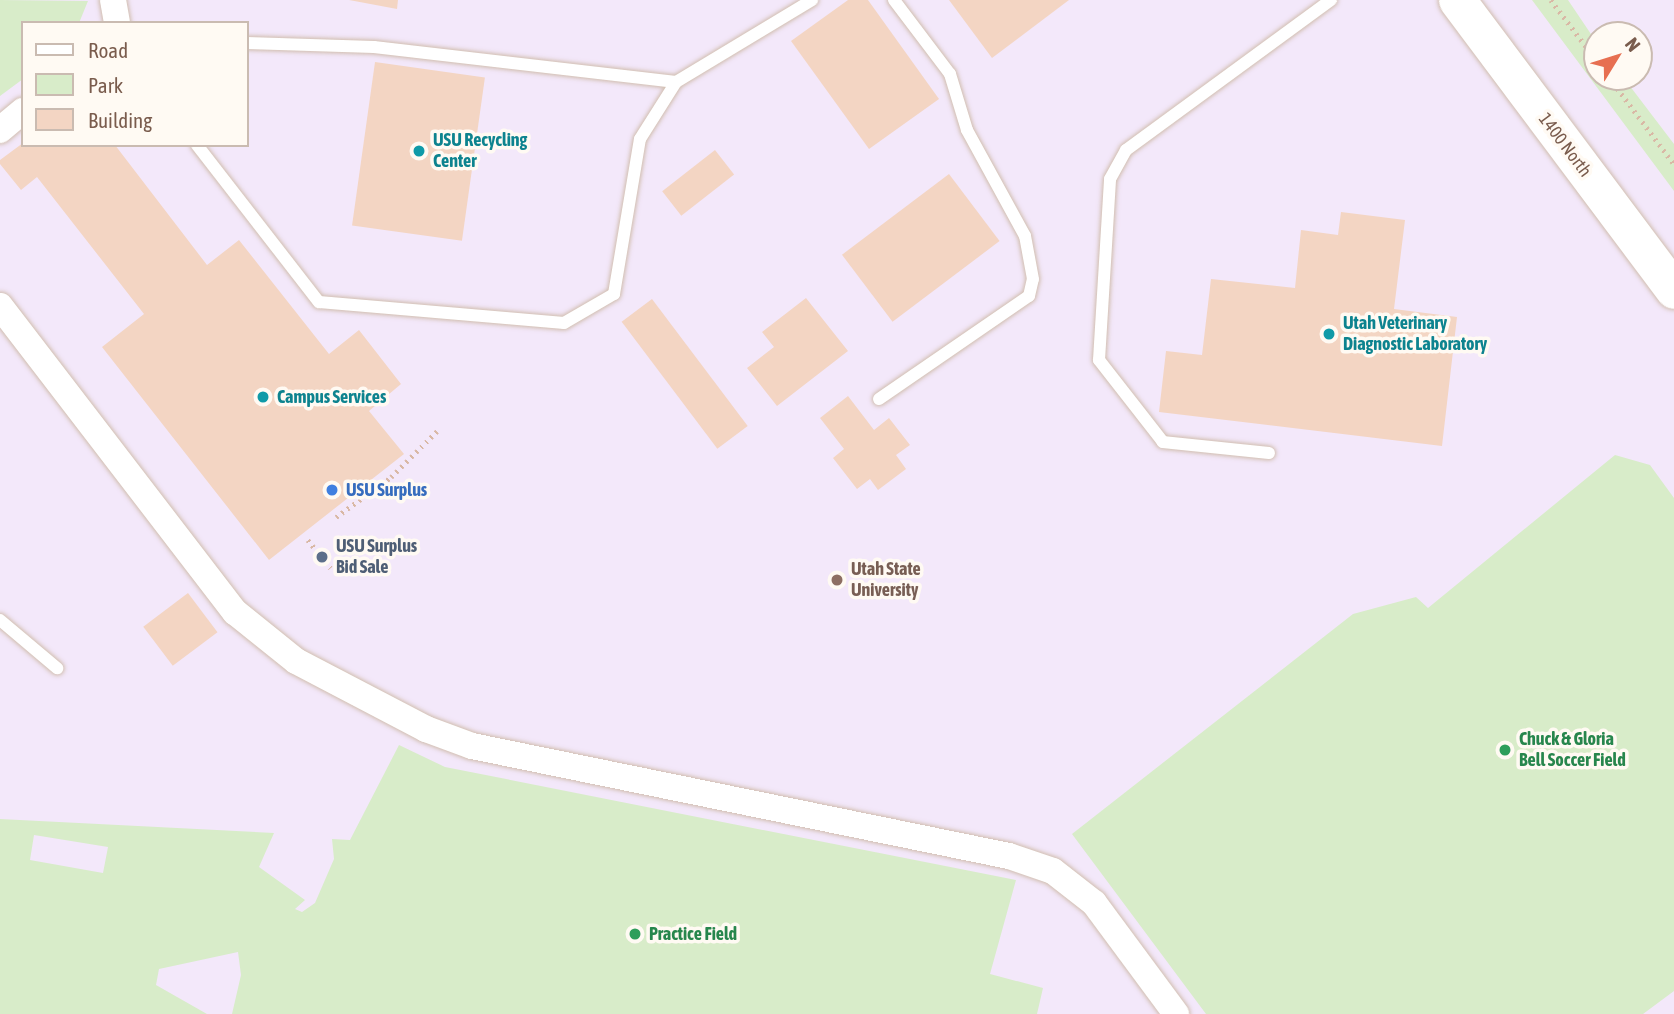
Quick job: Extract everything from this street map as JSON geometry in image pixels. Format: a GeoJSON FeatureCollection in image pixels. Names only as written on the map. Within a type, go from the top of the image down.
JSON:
{"type":"FeatureCollection","features":[{"type":"Feature","properties":{"kind":"main road","name":"1400 North"},"geometry":{"type":"LineString","coordinates":[[1457,0],[1674,290]]}},
{"type":"Feature","properties":{"kind":"street"},"geometry":{"type":"LineString","coordinates":[[113,0],[117,21]]}},
{"type":"Feature","properties":{"kind":"street"},"geometry":{"type":"LineString","coordinates":[[0,130],[21,113]]}},
{"type":"Feature","properties":{"kind":"street"},"geometry":{"type":"LineString","coordinates":[[0,306],[234,612],[296,661],[426,729],[472,746],[1009,856],[1053,871],[1094,903],[1176,1014]]}},
{"type":"Feature","properties":{"kind":"lane"},"geometry":{"type":"LineString","coordinates":[[199,147],[319,302],[564,323],[614,293],[640,139],[676,82],[812,0]]}},
{"type":"Feature","properties":{"kind":"lane"},"geometry":{"type":"LineString","coordinates":[[879,399],[1029,296],[1033,279],[1025,236],[967,131],[950,74],[894,0]]}},
{"type":"Feature","properties":{"kind":"lane"},"geometry":{"type":"LineString","coordinates":[[1269,453],[1163,442],[1099,360],[1110,179],[1126,150],[1331,0]]}},
{"type":"Feature","properties":{"kind":"lane"},"geometry":{"type":"LineString","coordinates":[[248,43],[374,47],[676,82]]}},
{"type":"Feature","properties":{"kind":"lane"},"geometry":{"type":"LineString","coordinates":[[0,620],[57,668]]}},
{"type":"Feature","properties":{"kind":"path"},"geometry":{"type":"LineString","coordinates":[[1551,0],[1583,42]]}},
{"type":"Feature","properties":{"kind":"path"},"geometry":{"type":"LineString","coordinates":[[1619,91],[1674,164]]}},
{"type":"Feature","properties":{"kind":"path"},"geometry":{"type":"LineString","coordinates":[[336,517],[391,477],[437,431]]}},
{"type":"Feature","properties":{"kind":"path"},"geometry":{"type":"LineString","coordinates":[[308,540],[331,568]]}},
{"type":"Feature","properties":{"kind":"shaded area","name":"Utah State University"},"geometry":{"type":"Polygon","coordinates":[[[0,0],[1674,0],[1674,1014],[0,1014],[0,0]]]}},
{"type":"Feature","properties":{"kind":"green space"},"geometry":{"type":"Polygon","coordinates":[[[0,0],[88,1],[80,21],[21,21],[21,80],[0,96],[0,0]]]}},
{"type":"Feature","properties":{"kind":"green space"},"geometry":{"type":"Polygon","coordinates":[[[1532,0],[1568,0],[1583,22],[1583,69],[1532,0]]]}},
{"type":"Feature","properties":{"kind":"green space"},"geometry":{"type":"Polygon","coordinates":[[[1600,91],[1634,91],[1674,144],[1674,191],[1600,91]]]}},
{"type":"Feature","properties":{"kind":"green space","name":"Chuck & Gloria Bell Soccer Field"},"geometry":{"type":"Polygon","coordinates":[[[1615,455],[1650,465],[1674,498],[1674,991],[1643,1014],[1206,1014],[1072,834],[1353,614],[1416,597],[1428,608],[1615,455]]]}},
{"type":"Feature","properties":{"kind":"green space"},"geometry":{"type":"Polygon","coordinates":[[[399,745],[445,767],[1016,880],[990,974],[1043,988],[1037,1014],[232,1014],[241,975],[238,952],[159,969],[156,985],[207,1014],[0,1014],[0,819],[274,833],[259,867],[305,900],[295,909],[302,912],[315,903],[334,859],[332,839],[350,840],[399,745]],[[34,835],[30,860],[103,873],[108,847],[34,835]]]}},
{"type":"Feature","properties":{"kind":"building"},"geometry":{"type":"Polygon","coordinates":[[[349,0],[398,0],[397,9],[349,0]]]}},
{"type":"Feature","properties":{"kind":"building"},"geometry":{"type":"Polygon","coordinates":[[[848,0],[868,0],[939,99],[869,149],[791,41],[848,0]]]}},
{"type":"Feature","properties":{"kind":"building"},"geometry":{"type":"Polygon","coordinates":[[[949,0],[1069,0],[992,58],[949,0]]]}},
{"type":"Feature","properties":{"kind":"building","name":"USU Recycling Center"},"geometry":{"type":"Polygon","coordinates":[[[375,62],[485,77],[462,241],[352,225],[375,62]]]}},
{"type":"Feature","properties":{"kind":"building","name":"Campus Services"},"geometry":{"type":"Polygon","coordinates":[[[21,144],[21,147],[117,147],[207,265],[239,240],[329,354],[359,330],[401,384],[369,411],[404,454],[269,560],[102,347],[144,314],[37,177],[21,190],[0,164],[0,160],[21,144]]]}},
{"type":"Feature","properties":{"kind":"building"},"geometry":{"type":"Polygon","coordinates":[[[715,150],[734,174],[681,216],[662,191],[715,150]]]}},
{"type":"Feature","properties":{"kind":"building"},"geometry":{"type":"Polygon","coordinates":[[[949,174],[1000,241],[893,322],[842,255],[949,174]]]}},
{"type":"Feature","properties":{"kind":"building","name":"Utah Veterinary Diagnostic Laboratory"},"geometry":{"type":"Polygon","coordinates":[[[1341,212],[1405,220],[1394,309],[1457,317],[1442,446],[1159,412],[1166,351],[1202,355],[1211,279],[1295,288],[1301,230],[1338,235],[1341,212]]]}},
{"type":"Feature","properties":{"kind":"building"},"geometry":{"type":"Polygon","coordinates":[[[806,298],[848,351],[777,406],[747,368],[774,347],[762,332],[806,298]]]}},
{"type":"Feature","properties":{"kind":"building"},"geometry":{"type":"Polygon","coordinates":[[[652,299],[748,426],[717,449],[622,322],[652,299]]]}},
{"type":"Feature","properties":{"kind":"building"},"geometry":{"type":"Polygon","coordinates":[[[848,396],[874,430],[889,418],[910,445],[896,455],[906,469],[878,490],[870,479],[857,489],[833,458],[844,449],[820,418],[848,396]]]}},
{"type":"Feature","properties":{"kind":"building"},"geometry":{"type":"Polygon","coordinates":[[[188,593],[217,632],[173,666],[143,627],[188,593]]]}},
{"type":"Feature","properties":{"kind":"place","name":"USU Recycling Center"},"geometry":{"type":"Point","coordinates":[419,151]}},
{"type":"Feature","properties":{"kind":"place","name":"Utah Veterinary Diagnostic Laboratory"},"geometry":{"type":"Point","coordinates":[1329,334]}},
{"type":"Feature","properties":{"kind":"place","name":"Campus Services"},"geometry":{"type":"Point","coordinates":[263,397]}},
{"type":"Feature","properties":{"kind":"place","name":"USU Surplus"},"geometry":{"type":"Point","coordinates":[332,490]}},
{"type":"Feature","properties":{"kind":"place","name":"USU Surplus Bid Sale"},"geometry":{"type":"Point","coordinates":[322,557]}},
{"type":"Feature","properties":{"kind":"place","name":"Utah State University"},"geometry":{"type":"Point","coordinates":[837,580]}},
{"type":"Feature","properties":{"kind":"place","name":"Chuck & Gloria Bell Soccer Field"},"geometry":{"type":"Point","coordinates":[1505,750]}},
{"type":"Feature","properties":{"kind":"place","name":"Practice Field"},"geometry":{"type":"Point","coordinates":[635,934]}}]}
